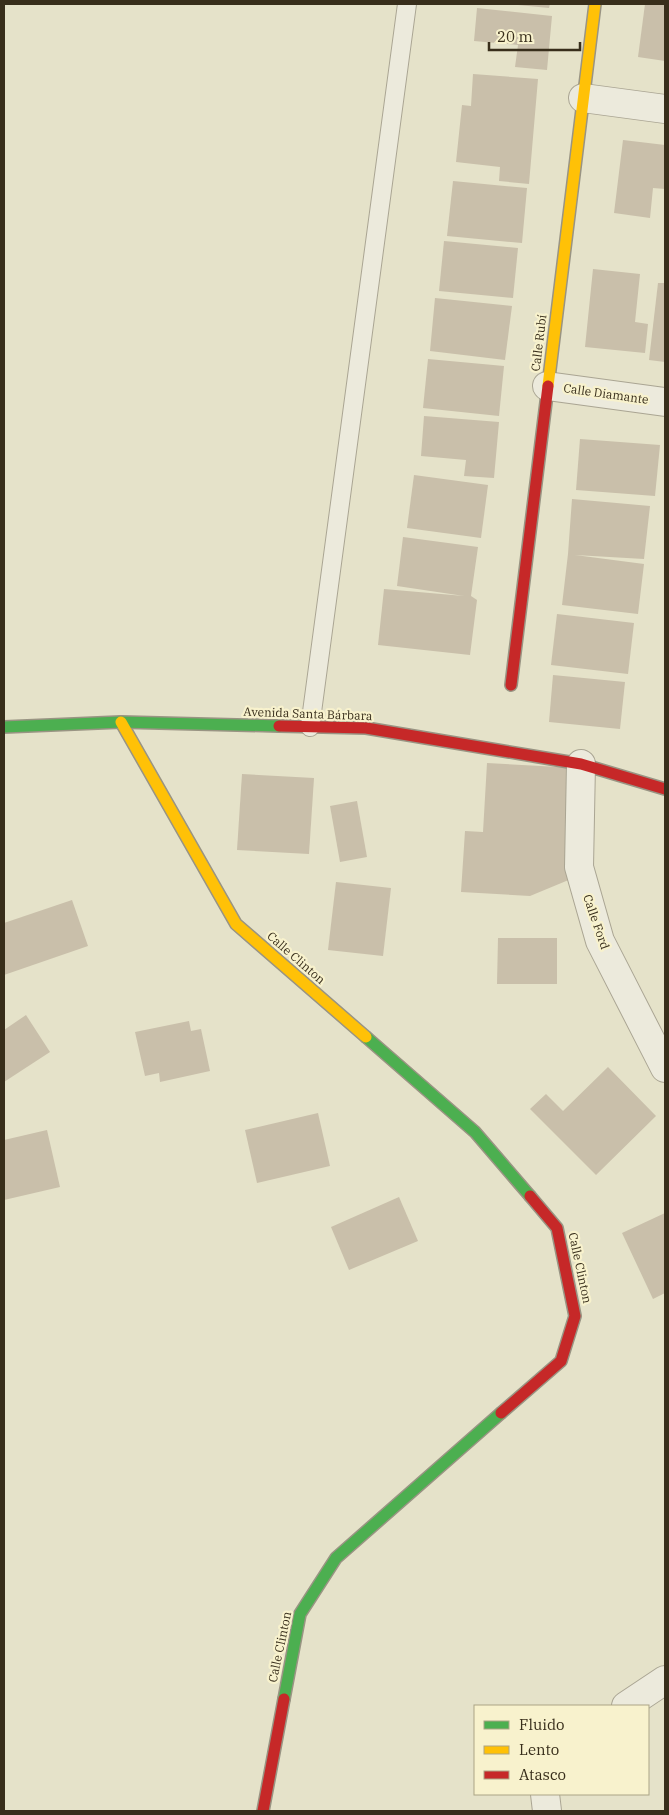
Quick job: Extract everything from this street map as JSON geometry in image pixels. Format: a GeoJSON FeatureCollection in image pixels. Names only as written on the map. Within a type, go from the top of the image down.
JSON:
{"type":"FeatureCollection","features":[{"type":"Feature","properties":{"kind":"street","name":"Calle Rubí"},"geometry":{"type":"LineString","coordinates":[[511,685],[595,4]]}},
{"type":"Feature","properties":{"kind":"street"},"geometry":{"type":"LineString","coordinates":[[583,98],[665,108]]}},
{"type":"Feature","properties":{"kind":"street","name":"Calle Diamante"},"geometry":{"type":"LineString","coordinates":[[547,386],[665,402]]}},
{"type":"Feature","properties":{"kind":"street","name":"Avenida Santa Bárbara"},"geometry":{"type":"LineString","coordinates":[[4,727],[121,722],[366,728],[581,764],[665,789]]}},
{"type":"Feature","properties":{"kind":"street","name":"Calle Clinton"},"geometry":{"type":"LineString","coordinates":[[121,722],[236,924],[476,1132],[557,1228],[575,1316],[561,1361],[336,1558],[300,1614],[263,1811]]}},
{"type":"Feature","properties":{"kind":"street","name":"Calle Ford"},"geometry":{"type":"LineString","coordinates":[[581,764],[578,867],[600,940],[665,1068]]}},
{"type":"Feature","properties":{"kind":"street"},"geometry":{"type":"LineString","coordinates":[[628,1705],[665,1680]]}},
{"type":"Feature","properties":{"kind":"street"},"geometry":{"type":"LineString","coordinates":[[545,1795],[547,1811]]}},
{"type":"Feature","properties":{"kind":"lane"},"geometry":{"type":"LineString","coordinates":[[310,727],[407,4]]}},
{"type":"Feature","properties":{"kind":"building"},"geometry":{"type":"Polygon","coordinates":[[[518,4],[550,4],[549,8],[518,4]]]}},
{"type":"Feature","properties":{"kind":"building"},"geometry":{"type":"Polygon","coordinates":[[[645,4],[665,4],[665,61],[638,57],[645,4]]]}},
{"type":"Feature","properties":{"kind":"building"},"geometry":{"type":"Polygon","coordinates":[[[477,8],[552,16],[547,70],[515,67],[518,45],[474,41],[477,8]]]}},
{"type":"Feature","properties":{"kind":"building"},"geometry":{"type":"Polygon","coordinates":[[[473,74],[538,79],[529,184],[499,181],[500,167],[456,162],[462,105],[471,106],[473,74]]]}},
{"type":"Feature","properties":{"kind":"building"},"geometry":{"type":"Polygon","coordinates":[[[623,140],[665,145],[665,189],[653,188],[650,218],[614,213],[623,140]]]}},
{"type":"Feature","properties":{"kind":"building"},"geometry":{"type":"Polygon","coordinates":[[[453,181],[527,188],[522,243],[447,236],[453,181]]]}},
{"type":"Feature","properties":{"kind":"building"},"geometry":{"type":"Polygon","coordinates":[[[444,241],[518,248],[513,298],[439,291],[444,241]]]}},
{"type":"Feature","properties":{"kind":"building"},"geometry":{"type":"Polygon","coordinates":[[[593,269],[640,274],[635,322],[648,324],[645,353],[585,347],[593,269]]]}},
{"type":"Feature","properties":{"kind":"building"},"geometry":{"type":"Polygon","coordinates":[[[658,283],[665,283],[665,362],[649,360],[658,283]]]}},
{"type":"Feature","properties":{"kind":"building"},"geometry":{"type":"Polygon","coordinates":[[[435,298],[512,306],[505,360],[430,351],[435,298]]]}},
{"type":"Feature","properties":{"kind":"building"},"geometry":{"type":"Polygon","coordinates":[[[428,359],[504,366],[499,416],[423,408],[428,359]]]}},
{"type":"Feature","properties":{"kind":"building"},"geometry":{"type":"Polygon","coordinates":[[[424,416],[499,422],[494,478],[464,476],[466,460],[421,456],[424,416]]]}},
{"type":"Feature","properties":{"kind":"building"},"geometry":{"type":"Polygon","coordinates":[[[580,439],[660,445],[655,496],[576,490],[580,439]]]}},
{"type":"Feature","properties":{"kind":"building"},"geometry":{"type":"Polygon","coordinates":[[[414,475],[488,485],[481,538],[407,528],[414,475]]]}},
{"type":"Feature","properties":{"kind":"building"},"geometry":{"type":"Polygon","coordinates":[[[572,499],[650,506],[644,559],[575,555],[644,564],[638,614],[562,605],[572,499]]]}},
{"type":"Feature","properties":{"kind":"building"},"geometry":{"type":"Polygon","coordinates":[[[403,537],[478,547],[471,596],[477,600],[470,655],[378,645],[384,589],[464,596],[397,586],[403,537]]]}},
{"type":"Feature","properties":{"kind":"building"},"geometry":{"type":"Polygon","coordinates":[[[557,614],[634,623],[628,674],[551,665],[557,614]]]}},
{"type":"Feature","properties":{"kind":"building"},"geometry":{"type":"Polygon","coordinates":[[[553,675],[625,682],[620,729],[549,722],[553,675]]]}},
{"type":"Feature","properties":{"kind":"building"},"geometry":{"type":"Polygon","coordinates":[[[487,763],[578,768],[571,879],[530,896],[461,892],[465,831],[483,832],[487,763]]]}},
{"type":"Feature","properties":{"kind":"building"},"geometry":{"type":"Polygon","coordinates":[[[242,774],[314,778],[309,854],[237,850],[242,774]]]}},
{"type":"Feature","properties":{"kind":"building"},"geometry":{"type":"Polygon","coordinates":[[[357,801],[367,857],[340,862],[330,806],[357,801]]]}},
{"type":"Feature","properties":{"kind":"building"},"geometry":{"type":"Polygon","coordinates":[[[336,882],[391,888],[383,956],[328,950],[336,882]]]}},
{"type":"Feature","properties":{"kind":"building"},"geometry":{"type":"Polygon","coordinates":[[[72,900],[88,946],[4,975],[4,923],[72,900]]]}},
{"type":"Feature","properties":{"kind":"building"},"geometry":{"type":"Polygon","coordinates":[[[498,938],[557,938],[557,984],[497,984],[498,938]]]}},
{"type":"Feature","properties":{"kind":"building"},"geometry":{"type":"Polygon","coordinates":[[[26,1015],[50,1052],[4,1082],[4,1030],[26,1015]]]}},
{"type":"Feature","properties":{"kind":"building"},"geometry":{"type":"Polygon","coordinates":[[[189,1021],[191,1031],[201,1029],[210,1071],[160,1082],[159,1073],[145,1076],[135,1032],[189,1021]]]}},
{"type":"Feature","properties":{"kind":"building"},"geometry":{"type":"Polygon","coordinates":[[[608,1067],[656,1116],[596,1175],[530,1109],[546,1094],[563,1111],[608,1067]]]}},
{"type":"Feature","properties":{"kind":"building"},"geometry":{"type":"Polygon","coordinates":[[[318,1113],[330,1166],[257,1183],[245,1130],[318,1113]]]}},
{"type":"Feature","properties":{"kind":"building"},"geometry":{"type":"Polygon","coordinates":[[[47,1130],[60,1187],[4,1200],[4,1140],[47,1130]]]}},
{"type":"Feature","properties":{"kind":"building"},"geometry":{"type":"Polygon","coordinates":[[[399,1197],[418,1241],[349,1270],[331,1227],[399,1197]]]}},
{"type":"Feature","properties":{"kind":"building"},"geometry":{"type":"Polygon","coordinates":[[[665,1213],[665,1293],[653,1299],[622,1233],[665,1213]]]}},
{"type":"Feature","properties":{"kind":"traffic: fast"},"geometry":{"type":"LineString","coordinates":[[4,727],[121,722],[279,726]]}},
{"type":"Feature","properties":{"kind":"traffic: fast"},"geometry":{"type":"LineString","coordinates":[[366,1037],[475,1132],[530,1196]]}},
{"type":"Feature","properties":{"kind":"traffic: fast"},"geometry":{"type":"LineString","coordinates":[[284,1699],[300,1614],[336,1558],[501,1413]]}},
{"type":"Feature","properties":{"kind":"traffic: slow"},"geometry":{"type":"LineString","coordinates":[[548,386],[595,4]]}},
{"type":"Feature","properties":{"kind":"traffic: slow"},"geometry":{"type":"LineString","coordinates":[[121,722],[236,924],[366,1037]]}},
{"type":"Feature","properties":{"kind":"traffic: jam"},"geometry":{"type":"LineString","coordinates":[[511,685],[548,386]]}},
{"type":"Feature","properties":{"kind":"traffic: jam"},"geometry":{"type":"LineString","coordinates":[[279,726],[366,728],[581,764],[665,789]]}},
{"type":"Feature","properties":{"kind":"traffic: jam"},"geometry":{"type":"LineString","coordinates":[[501,1413],[561,1361],[575,1316],[557,1228],[530,1196]]}},
{"type":"Feature","properties":{"kind":"traffic: jam"},"geometry":{"type":"LineString","coordinates":[[263,1811],[284,1699]]}}]}
